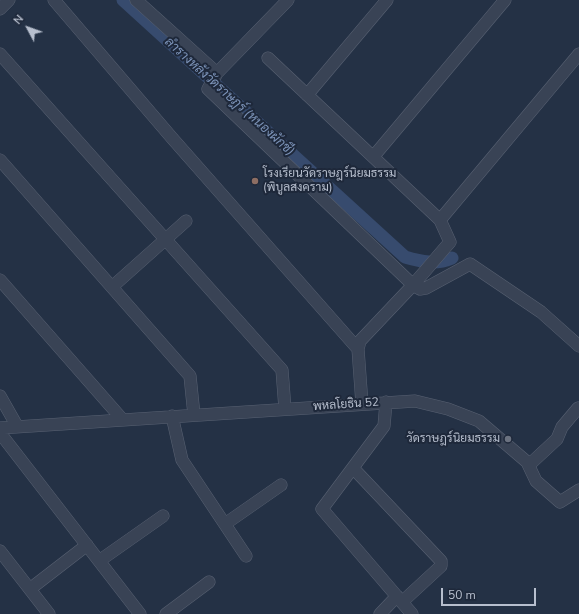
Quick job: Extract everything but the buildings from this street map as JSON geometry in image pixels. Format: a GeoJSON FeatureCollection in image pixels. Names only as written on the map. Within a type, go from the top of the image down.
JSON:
{"type":"FeatureCollection","features":[{"type":"Feature","properties":{"kind":"street"},"geometry":{"type":"LineString","coordinates":[[0,9],[9,0]]}},
{"type":"Feature","properties":{"kind":"street"},"geometry":{"type":"LineString","coordinates":[[54,0],[358,349]]}},
{"type":"Feature","properties":{"kind":"street"},"geometry":{"type":"LineString","coordinates":[[136,0],[215,75]]}},
{"type":"Feature","properties":{"kind":"street"},"geometry":{"type":"LineString","coordinates":[[288,0],[215,75],[208,89],[415,282],[420,289],[426,288],[470,264],[541,312],[579,346]]}},
{"type":"Feature","properties":{"kind":"street"},"geometry":{"type":"LineString","coordinates":[[307,95],[387,0]]}},
{"type":"Feature","properties":{"kind":"street"},"geometry":{"type":"LineString","coordinates":[[373,158],[505,0]]}},
{"type":"Feature","properties":{"kind":"street"},"geometry":{"type":"LineString","coordinates":[[0,54],[282,370],[285,409]]}},
{"type":"Feature","properties":{"kind":"street"},"geometry":{"type":"LineString","coordinates":[[440,220],[579,54]]}},
{"type":"Feature","properties":{"kind":"street"},"geometry":{"type":"LineString","coordinates":[[268,58],[440,220],[450,242],[360,341],[358,349],[362,404]]}},
{"type":"Feature","properties":{"kind":"street"},"geometry":{"type":"LineString","coordinates":[[0,160],[190,376],[194,415]]}},
{"type":"Feature","properties":{"kind":"street"},"geometry":{"type":"LineString","coordinates":[[112,287],[186,221]]}},
{"type":"Feature","properties":{"kind":"street"},"geometry":{"type":"LineString","coordinates":[[0,280],[122,420]]}},
{"type":"Feature","properties":{"kind":"street"},"geometry":{"type":"LineString","coordinates":[[0,396],[17,426]]}},
{"type":"Feature","properties":{"kind":"street"},"geometry":{"type":"LineString","coordinates":[[386,402],[415,401],[448,409],[479,421],[522,456],[529,465],[536,481],[560,502],[579,490]]}},
{"type":"Feature","properties":{"kind":"street","name":"พหลโยธิน 52"},"geometry":{"type":"LineString","coordinates":[[0,428],[386,402],[384,426],[322,510],[399,599]]}},
{"type":"Feature","properties":{"kind":"street"},"geometry":{"type":"LineString","coordinates":[[529,465],[557,439],[562,427],[578,408]]}},
{"type":"Feature","properties":{"kind":"street"},"geometry":{"type":"LineString","coordinates":[[172,416],[182,460],[246,556]]}},
{"type":"Feature","properties":{"kind":"street"},"geometry":{"type":"LineString","coordinates":[[0,433],[140,614]]}},
{"type":"Feature","properties":{"kind":"street"},"geometry":{"type":"LineString","coordinates":[[353,468],[442,563],[441,566],[380,614]]}},
{"type":"Feature","properties":{"kind":"street"},"geometry":{"type":"LineString","coordinates":[[224,524],[281,485]]}},
{"type":"Feature","properties":{"kind":"street"},"geometry":{"type":"LineString","coordinates":[[99,561],[163,516]]}},
{"type":"Feature","properties":{"kind":"street"},"geometry":{"type":"LineString","coordinates":[[30,589],[86,545]]}},
{"type":"Feature","properties":{"kind":"street"},"geometry":{"type":"LineString","coordinates":[[0,551],[49,614]]}},
{"type":"Feature","properties":{"kind":"street"},"geometry":{"type":"LineString","coordinates":[[166,614],[209,582]]}},
{"type":"Feature","properties":{"kind":"street"},"geometry":{"type":"LineString","coordinates":[[399,599],[412,614]]}},
{"type":"Feature","properties":{"kind":"waterway","name":"ลำรางหลังวัดราษฎร์ (หนองผักชี)"},"geometry":{"type":"LineString","coordinates":[[123,0],[405,257],[429,262],[440,262],[452,258]]}},
{"type":"Feature","properties":{"kind":"place","name":"โรงเรียนวัดราษฎร์นิยมธรรม (พิบูลสงคราม)"},"geometry":{"type":"Point","coordinates":[255,181]}},
{"type":"Feature","properties":{"kind":"place","name":"วัดราษฎร์นิยมธรรม"},"geometry":{"type":"Point","coordinates":[508,439]}}]}
